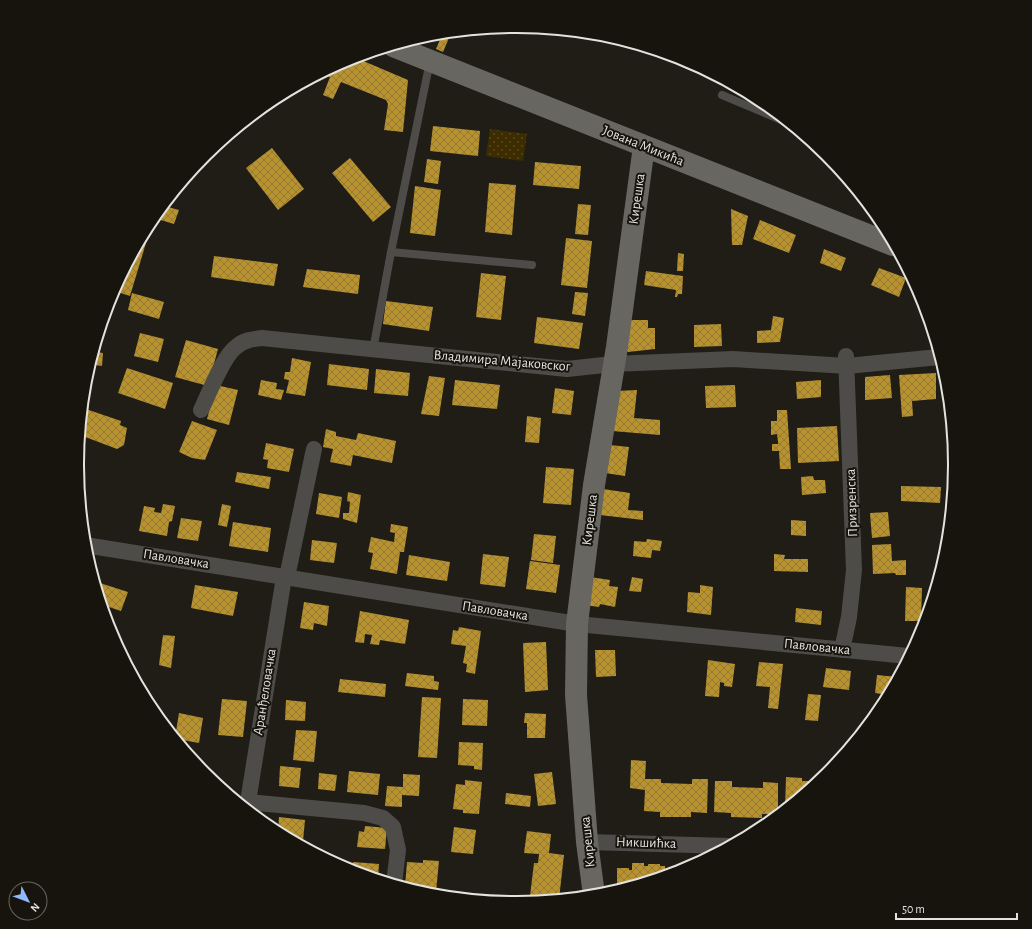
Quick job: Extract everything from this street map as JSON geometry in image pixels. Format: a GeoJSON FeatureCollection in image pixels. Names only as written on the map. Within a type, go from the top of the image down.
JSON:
{"type":"FeatureCollection","features":[{"type":"Feature","properties":{"kind":"street","name":"Јована Микића"},"geometry":{"type":"LineString","coordinates":[[400,49],[885,242]]}},
{"type":"Feature","properties":{"kind":"street","name":"Кирешка"},"geometry":{"type":"LineString","coordinates":[[593,889],[576,695],[577,624],[594,485],[614,364],[644,146]]}},
{"type":"Feature","properties":{"kind":"street","name":"Владимира Мајаковског"},"geometry":{"type":"LineString","coordinates":[[201,410],[226,359],[235,347],[248,340],[262,338],[567,369],[614,364],[733,360],[846,361],[934,356]]}},
{"type":"Feature","properties":{"kind":"street","name":"Призренска"},"geometry":{"type":"LineString","coordinates":[[842,650],[849,617],[854,570],[846,361]]}},
{"type":"Feature","properties":{"kind":"street","name":"Аранђеловачка"},"geometry":{"type":"LineString","coordinates":[[247,802],[286,577],[314,449]]}},
{"type":"Feature","properties":{"kind":"street","name":"Павловачка"},"geometry":{"type":"LineString","coordinates":[[92,546],[577,624],[903,656]]}},
{"type":"Feature","properties":{"kind":"street"},"geometry":{"type":"LineString","coordinates":[[251,805],[364,813],[383,818],[393,827],[398,850],[395,878]]}},
{"type":"Feature","properties":{"kind":"street","name":"Никшићка"},"geometry":{"type":"LineString","coordinates":[[588,842],[718,846]]}},
{"type":"Feature","properties":{"kind":"lane"},"geometry":{"type":"LineString","coordinates":[[373,350],[391,252],[430,61]]}},
{"type":"Feature","properties":{"kind":"lane"},"geometry":{"type":"LineString","coordinates":[[722,95],[768,114]]}},
{"type":"Feature","properties":{"kind":"lane"},"geometry":{"type":"LineString","coordinates":[[391,252],[532,265]]}},
{"type":"Feature","properties":{"kind":"shaded area"},"geometry":{"type":"Polygon","coordinates":[[[490,129],[527,134],[523,161],[486,156],[490,129]]]}},
{"type":"Feature","properties":{"kind":"building"},"geometry":{"type":"Polygon","coordinates":[[[449,39],[443,52],[436,49],[440,40],[449,39]]]}},
{"type":"Feature","properties":{"kind":"building"},"geometry":{"type":"Polygon","coordinates":[[[364,61],[408,80],[403,132],[384,130],[388,104],[386,100],[341,82],[333,99],[323,95],[330,77],[327,76],[364,61]]]}},
{"type":"Feature","properties":{"kind":"building"},"geometry":{"type":"Polygon","coordinates":[[[433,126],[480,131],[478,156],[430,151],[433,126]]]}},
{"type":"Feature","properties":{"kind":"building"},"geometry":{"type":"Polygon","coordinates":[[[272,148],[304,189],[278,210],[246,168],[272,148]]]}},
{"type":"Feature","properties":{"kind":"building"},"geometry":{"type":"Polygon","coordinates":[[[350,158],[391,207],[373,222],[332,173],[350,158]]]}},
{"type":"Feature","properties":{"kind":"building"},"geometry":{"type":"Polygon","coordinates":[[[427,159],[441,161],[438,184],[424,182],[427,159]]]}},
{"type":"Feature","properties":{"kind":"building"},"geometry":{"type":"Polygon","coordinates":[[[535,162],[581,166],[579,189],[533,185],[535,162]]]}},
{"type":"Feature","properties":{"kind":"building"},"geometry":{"type":"Polygon","coordinates":[[[489,183],[516,185],[512,235],[485,232],[489,183]]]}},
{"type":"Feature","properties":{"kind":"building"},"geometry":{"type":"Polygon","coordinates":[[[415,186],[441,190],[435,236],[410,233],[415,186]]]}},
{"type":"Feature","properties":{"kind":"building"},"geometry":{"type":"Polygon","coordinates":[[[578,204],[591,205],[588,235],[575,234],[578,204]]]}},
{"type":"Feature","properties":{"kind":"building"},"geometry":{"type":"Polygon","coordinates":[[[170,208],[179,210],[174,224],[161,220],[170,208]]]}},
{"type":"Feature","properties":{"kind":"building"},"geometry":{"type":"Polygon","coordinates":[[[731,209],[748,216],[742,245],[732,245],[731,209]]]}},
{"type":"Feature","properties":{"kind":"building"},"geometry":{"type":"Polygon","coordinates":[[[760,220],[796,235],[789,253],[753,239],[760,220]]]}},
{"type":"Feature","properties":{"kind":"building"},"geometry":{"type":"Polygon","coordinates":[[[566,238],[592,241],[587,288],[561,285],[566,238]]]}},
{"type":"Feature","properties":{"kind":"building"},"geometry":{"type":"Polygon","coordinates":[[[146,242],[130,296],[120,293],[146,242]]]}},
{"type":"Feature","properties":{"kind":"building"},"geometry":{"type":"Polygon","coordinates":[[[824,249],[846,258],[841,271],[820,263],[824,249]]]}},
{"type":"Feature","properties":{"kind":"building"},"geometry":{"type":"Polygon","coordinates":[[[678,253],[684,254],[683,271],[677,271],[678,253]]]}},
{"type":"Feature","properties":{"kind":"building"},"geometry":{"type":"Polygon","coordinates":[[[214,256],[278,264],[274,286],[211,277],[214,256]]]}},
{"type":"Feature","properties":{"kind":"building"},"geometry":{"type":"Polygon","coordinates":[[[879,268],[905,278],[906,279],[899,297],[871,285],[879,268]]]}},
{"type":"Feature","properties":{"kind":"building"},"geometry":{"type":"Polygon","coordinates":[[[307,269],[360,275],[358,294],[303,287],[307,269]]]}},
{"type":"Feature","properties":{"kind":"building"},"geometry":{"type":"Polygon","coordinates":[[[646,271],[683,276],[682,294],[678,294],[677,297],[675,297],[676,290],[644,285],[646,271]]]}},
{"type":"Feature","properties":{"kind":"building"},"geometry":{"type":"Polygon","coordinates":[[[481,273],[506,276],[501,320],[476,317],[481,273]]]}},
{"type":"Feature","properties":{"kind":"building"},"geometry":{"type":"Polygon","coordinates":[[[575,292],[588,293],[585,316],[572,314],[575,292]]]}},
{"type":"Feature","properties":{"kind":"building"},"geometry":{"type":"Polygon","coordinates":[[[132,293],[164,302],[159,319],[128,310],[132,293]]]}},
{"type":"Feature","properties":{"kind":"building"},"geometry":{"type":"Polygon","coordinates":[[[386,301],[433,307],[429,331],[383,324],[386,301]]]}},
{"type":"Feature","properties":{"kind":"building"},"geometry":{"type":"Polygon","coordinates":[[[773,316],[784,318],[780,342],[757,343],[757,331],[771,330],[773,316]]]}},
{"type":"Feature","properties":{"kind":"building"},"geometry":{"type":"Polygon","coordinates":[[[537,317],[583,323],[579,349],[534,343],[537,317]]]}},
{"type":"Feature","properties":{"kind":"building"},"geometry":{"type":"Polygon","coordinates":[[[627,320],[648,320],[648,328],[655,328],[655,349],[628,352],[623,348],[627,320]]]}},
{"type":"Feature","properties":{"kind":"building"},"geometry":{"type":"Polygon","coordinates":[[[721,324],[722,346],[694,347],[694,325],[721,324]]]}},
{"type":"Feature","properties":{"kind":"building"},"geometry":{"type":"Polygon","coordinates":[[[140,333],[164,339],[158,362],[134,356],[140,333]]]}},
{"type":"Feature","properties":{"kind":"building"},"geometry":{"type":"Polygon","coordinates":[[[186,340],[218,349],[208,386],[175,377],[186,340]]]}},
{"type":"Feature","properties":{"kind":"building"},"geometry":{"type":"Polygon","coordinates":[[[99,352],[103,353],[102,366],[96,365],[99,352]]]}},
{"type":"Feature","properties":{"kind":"building"},"geometry":{"type":"Polygon","coordinates":[[[292,358],[311,362],[305,396],[286,393],[289,380],[284,379],[285,372],[290,372],[292,358]]]}},
{"type":"Feature","properties":{"kind":"building"},"geometry":{"type":"Polygon","coordinates":[[[329,364],[369,369],[367,390],[327,385],[329,364]]]}},
{"type":"Feature","properties":{"kind":"building"},"geometry":{"type":"Polygon","coordinates":[[[127,368],[173,383],[165,409],[118,393],[127,368]]]}},
{"type":"Feature","properties":{"kind":"building"},"geometry":{"type":"Polygon","coordinates":[[[376,369],[410,373],[408,396],[374,393],[376,369]]]}},
{"type":"Feature","properties":{"kind":"building"},"geometry":{"type":"Polygon","coordinates":[[[936,373],[936,399],[912,401],[913,416],[902,417],[899,375],[936,373]]]}},
{"type":"Feature","properties":{"kind":"building"},"geometry":{"type":"Polygon","coordinates":[[[890,375],[892,398],[865,400],[865,377],[890,375]]]}},
{"type":"Feature","properties":{"kind":"building"},"geometry":{"type":"Polygon","coordinates":[[[429,376],[445,378],[439,416],[421,414],[429,376]]]}},
{"type":"Feature","properties":{"kind":"building"},"geometry":{"type":"Polygon","coordinates":[[[261,380],[277,383],[276,389],[284,390],[281,400],[258,395],[261,380]]]}},
{"type":"Feature","properties":{"kind":"building"},"geometry":{"type":"Polygon","coordinates":[[[455,380],[500,385],[497,409],[452,405],[455,380]]]}},
{"type":"Feature","properties":{"kind":"building"},"geometry":{"type":"Polygon","coordinates":[[[821,380],[821,397],[797,399],[796,382],[821,380]]]}},
{"type":"Feature","properties":{"kind":"building"},"geometry":{"type":"Polygon","coordinates":[[[216,385],[238,390],[229,425],[207,419],[216,385]]]}},
{"type":"Feature","properties":{"kind":"building"},"geometry":{"type":"Polygon","coordinates":[[[735,385],[736,407],[706,408],[705,386],[735,385]]]}},
{"type":"Feature","properties":{"kind":"building"},"geometry":{"type":"Polygon","coordinates":[[[555,388],[574,391],[571,415],[552,413],[555,388]]]}},
{"type":"Feature","properties":{"kind":"building"},"geometry":{"type":"Polygon","coordinates":[[[637,390],[634,418],[660,420],[660,435],[612,431],[617,391],[637,390]]]}},
{"type":"Feature","properties":{"kind":"building"},"geometry":{"type":"Polygon","coordinates":[[[88,410],[121,421],[120,425],[127,428],[124,445],[117,449],[85,437],[88,410]]]}},
{"type":"Feature","properties":{"kind":"building"},"geometry":{"type":"Polygon","coordinates":[[[777,410],[787,410],[791,469],[780,469],[779,451],[772,451],[772,444],[778,444],[777,434],[771,435],[771,421],[777,421],[777,410]]]}},
{"type":"Feature","properties":{"kind":"building"},"geometry":{"type":"Polygon","coordinates":[[[527,416],[541,418],[539,443],[525,442],[527,416]]]}},
{"type":"Feature","properties":{"kind":"building"},"geometry":{"type":"Polygon","coordinates":[[[192,421],[217,430],[205,460],[192,458],[179,452],[192,421]]]}},
{"type":"Feature","properties":{"kind":"building"},"geometry":{"type":"Polygon","coordinates":[[[837,426],[839,461],[798,463],[797,428],[837,426]]]}},
{"type":"Feature","properties":{"kind":"building"},"geometry":{"type":"Polygon","coordinates":[[[326,429],[336,432],[336,436],[356,440],[358,433],[396,441],[392,463],[353,455],[351,466],[330,462],[333,449],[323,447],[326,429]]]}},
{"type":"Feature","properties":{"kind":"building"},"geometry":{"type":"Polygon","coordinates":[[[266,443],[294,449],[289,472],[267,468],[268,460],[263,459],[266,443]]]}},
{"type":"Feature","properties":{"kind":"building"},"geometry":{"type":"Polygon","coordinates":[[[610,445],[629,447],[625,476],[605,473],[610,445]]]}},
{"type":"Feature","properties":{"kind":"building"},"geometry":{"type":"Polygon","coordinates":[[[546,467],[574,469],[571,505],[543,503],[546,467]]]}},
{"type":"Feature","properties":{"kind":"building"},"geometry":{"type":"Polygon","coordinates":[[[237,472],[271,477],[269,489],[235,482],[237,472]]]}},
{"type":"Feature","properties":{"kind":"building"},"geometry":{"type":"Polygon","coordinates":[[[813,476],[814,480],[825,480],[826,493],[802,495],[801,477],[813,476]]]}},
{"type":"Feature","properties":{"kind":"building"},"geometry":{"type":"Polygon","coordinates":[[[901,486],[941,487],[940,503],[901,501],[901,486]]]}},
{"type":"Feature","properties":{"kind":"building"},"geometry":{"type":"Polygon","coordinates":[[[603,489],[630,493],[628,510],[643,511],[643,520],[600,515],[603,489]]]}},
{"type":"Feature","properties":{"kind":"building"},"geometry":{"type":"Polygon","coordinates":[[[348,492],[361,495],[357,523],[343,519],[343,513],[349,513],[350,502],[347,501],[348,492]]]}},
{"type":"Feature","properties":{"kind":"building"},"geometry":{"type":"Polygon","coordinates":[[[319,493],[342,497],[339,518],[316,514],[319,493]]]}},
{"type":"Feature","properties":{"kind":"building"},"geometry":{"type":"Polygon","coordinates":[[[163,504],[175,506],[172,521],[169,522],[167,536],[139,531],[144,506],[155,508],[154,512],[161,513],[163,504]]]}},
{"type":"Feature","properties":{"kind":"building"},"geometry":{"type":"Polygon","coordinates":[[[222,504],[231,506],[227,527],[218,525],[222,504]]]}},
{"type":"Feature","properties":{"kind":"building"},"geometry":{"type":"Polygon","coordinates":[[[888,512],[890,536],[872,538],[870,513],[888,512]]]}},
{"type":"Feature","properties":{"kind":"building"},"geometry":{"type":"Polygon","coordinates":[[[181,518],[202,521],[198,541],[177,538],[181,518]]]}},
{"type":"Feature","properties":{"kind":"building"},"geometry":{"type":"Polygon","coordinates":[[[791,520],[806,521],[806,536],[791,535],[791,520]]]}},
{"type":"Feature","properties":{"kind":"building"},"geometry":{"type":"Polygon","coordinates":[[[233,522],[271,528],[268,552],[229,546],[233,522]]]}},
{"type":"Feature","properties":{"kind":"building"},"geometry":{"type":"Polygon","coordinates":[[[391,524],[408,527],[404,552],[400,552],[397,574],[370,569],[373,553],[368,552],[371,537],[394,542],[395,533],[390,532],[391,524]]]}},
{"type":"Feature","properties":{"kind":"building"},"geometry":{"type":"Polygon","coordinates":[[[534,534],[556,536],[553,563],[531,560],[534,534]]]}},
{"type":"Feature","properties":{"kind":"building"},"geometry":{"type":"Polygon","coordinates":[[[647,539],[662,541],[660,551],[652,550],[651,558],[633,556],[634,541],[646,542],[647,539]]]}},
{"type":"Feature","properties":{"kind":"building"},"geometry":{"type":"Polygon","coordinates":[[[312,540],[337,543],[334,563],[310,560],[312,540]]]}},
{"type":"Feature","properties":{"kind":"building"},"geometry":{"type":"Polygon","coordinates":[[[891,544],[892,561],[906,560],[906,575],[896,575],[895,573],[873,574],[872,545],[891,544]]]}},
{"type":"Feature","properties":{"kind":"building"},"geometry":{"type":"Polygon","coordinates":[[[483,554],[509,557],[505,587],[480,584],[483,554]]]}},
{"type":"Feature","properties":{"kind":"building"},"geometry":{"type":"Polygon","coordinates":[[[774,554],[785,555],[784,559],[808,559],[808,572],[774,571],[774,554]]]}},
{"type":"Feature","properties":{"kind":"building"},"geometry":{"type":"Polygon","coordinates":[[[409,555],[450,562],[447,581],[406,575],[409,555]]]}},
{"type":"Feature","properties":{"kind":"building"},"geometry":{"type":"Polygon","coordinates":[[[530,561],[560,565],[556,593],[526,589],[530,561]]]}},
{"type":"Feature","properties":{"kind":"building"},"geometry":{"type":"Polygon","coordinates":[[[590,577],[610,580],[609,586],[618,587],[615,607],[600,604],[599,607],[585,605],[590,577]]]}},
{"type":"Feature","properties":{"kind":"building"},"geometry":{"type":"Polygon","coordinates":[[[632,577],[643,579],[641,592],[629,591],[632,577]]]}},
{"type":"Feature","properties":{"kind":"building"},"geometry":{"type":"Polygon","coordinates":[[[101,583],[128,592],[121,611],[108,607],[101,583]]]}},
{"type":"Feature","properties":{"kind":"building"},"geometry":{"type":"Polygon","coordinates":[[[195,585],[238,592],[233,616],[191,608],[195,585]]]}},
{"type":"Feature","properties":{"kind":"building"},"geometry":{"type":"Polygon","coordinates":[[[700,585],[713,587],[711,615],[687,612],[688,592],[700,593],[700,585]]]}},
{"type":"Feature","properties":{"kind":"building"},"geometry":{"type":"Polygon","coordinates":[[[906,587],[922,588],[921,613],[918,621],[905,621],[906,587]]]}},
{"type":"Feature","properties":{"kind":"building"},"geometry":{"type":"Polygon","coordinates":[[[304,602],[329,606],[327,626],[314,623],[313,630],[300,628],[304,602]]]}},
{"type":"Feature","properties":{"kind":"building"},"geometry":{"type":"Polygon","coordinates":[[[796,608],[822,611],[821,625],[795,622],[796,608]]]}},
{"type":"Feature","properties":{"kind":"building"},"geometry":{"type":"Polygon","coordinates":[[[360,611],[409,620],[405,644],[380,640],[379,645],[370,644],[372,635],[365,634],[364,643],[355,642],[360,611]]]}},
{"type":"Feature","properties":{"kind":"building"},"geometry":{"type":"Polygon","coordinates":[[[459,627],[481,631],[475,674],[466,672],[467,664],[463,663],[466,646],[451,644],[453,630],[458,631],[459,627]]]}},
{"type":"Feature","properties":{"kind":"building"},"geometry":{"type":"Polygon","coordinates":[[[163,635],[175,636],[171,668],[159,665],[163,635]]]}},
{"type":"Feature","properties":{"kind":"building"},"geometry":{"type":"Polygon","coordinates":[[[546,642],[548,690],[525,692],[523,643],[546,642]]]}},
{"type":"Feature","properties":{"kind":"building"},"geometry":{"type":"Polygon","coordinates":[[[595,650],[615,650],[616,676],[596,677],[595,650]]]}},
{"type":"Feature","properties":{"kind":"building"},"geometry":{"type":"Polygon","coordinates":[[[708,660],[735,664],[732,687],[724,686],[724,683],[720,682],[719,697],[705,696],[708,660]]]}},
{"type":"Feature","properties":{"kind":"building"},"geometry":{"type":"Polygon","coordinates":[[[759,662],[783,664],[778,709],[768,708],[770,687],[756,686],[759,662]]]}},
{"type":"Feature","properties":{"kind":"building"},"geometry":{"type":"Polygon","coordinates":[[[826,668],[851,671],[849,690],[823,687],[826,668]]]}},
{"type":"Feature","properties":{"kind":"building"},"geometry":{"type":"Polygon","coordinates":[[[407,673],[434,676],[434,681],[439,682],[438,690],[405,686],[407,673]]]}},
{"type":"Feature","properties":{"kind":"building"},"geometry":{"type":"Polygon","coordinates":[[[877,675],[892,676],[881,694],[875,693],[877,675]]]}},
{"type":"Feature","properties":{"kind":"building"},"geometry":{"type":"Polygon","coordinates":[[[340,679],[386,684],[385,697],[338,692],[340,679]]]}},
{"type":"Feature","properties":{"kind":"building"},"geometry":{"type":"Polygon","coordinates":[[[808,694],[821,695],[818,721],[805,720],[808,694]]]}},
{"type":"Feature","properties":{"kind":"building"},"geometry":{"type":"Polygon","coordinates":[[[422,697],[441,698],[437,758],[418,757],[422,697]]]}},
{"type":"Feature","properties":{"kind":"building"},"geometry":{"type":"Polygon","coordinates":[[[222,699],[247,701],[243,737],[218,735],[222,699]]]}},
{"type":"Feature","properties":{"kind":"building"},"geometry":{"type":"Polygon","coordinates":[[[463,699],[488,700],[487,726],[462,725],[463,699]]]}},
{"type":"Feature","properties":{"kind":"building"},"geometry":{"type":"Polygon","coordinates":[[[286,700],[306,702],[305,721],[285,720],[286,700]]]}},
{"type":"Feature","properties":{"kind":"building"},"geometry":{"type":"Polygon","coordinates":[[[179,713],[203,718],[199,743],[185,740],[176,730],[179,713]]]}},
{"type":"Feature","properties":{"kind":"building"},"geometry":{"type":"Polygon","coordinates":[[[525,713],[546,714],[545,738],[527,738],[527,723],[524,723],[525,713]]]}},
{"type":"Feature","properties":{"kind":"building"},"geometry":{"type":"Polygon","coordinates":[[[296,730],[317,731],[314,762],[293,760],[296,730]]]}},
{"type":"Feature","properties":{"kind":"building"},"geometry":{"type":"Polygon","coordinates":[[[459,742],[483,743],[482,770],[474,769],[474,766],[458,765],[459,742]]]}},
{"type":"Feature","properties":{"kind":"building"},"geometry":{"type":"Polygon","coordinates":[[[631,760],[646,761],[645,779],[661,779],[661,783],[692,784],[692,779],[708,779],[707,813],[691,812],[691,817],[660,817],[660,812],[644,811],[645,790],[630,788],[631,760]]]}},
{"type":"Feature","properties":{"kind":"building"},"geometry":{"type":"Polygon","coordinates":[[[280,766],[301,768],[299,788],[279,786],[280,766]]]}},
{"type":"Feature","properties":{"kind":"building"},"geometry":{"type":"Polygon","coordinates":[[[349,771],[380,774],[378,795],[347,792],[349,771]]]}},
{"type":"Feature","properties":{"kind":"building"},"geometry":{"type":"Polygon","coordinates":[[[552,772],[556,804],[538,806],[534,774],[552,772]]]}},
{"type":"Feature","properties":{"kind":"building"},"geometry":{"type":"Polygon","coordinates":[[[319,773],[337,775],[335,791],[318,789],[319,773]]]}},
{"type":"Feature","properties":{"kind":"building"},"geometry":{"type":"Polygon","coordinates":[[[403,774],[420,775],[419,796],[402,795],[402,807],[385,806],[387,786],[403,787],[403,774]]]}},
{"type":"Feature","properties":{"kind":"building"},"geometry":{"type":"Polygon","coordinates":[[[786,777],[802,778],[802,781],[809,781],[801,789],[785,802],[786,777]]]}},
{"type":"Feature","properties":{"kind":"building"},"geometry":{"type":"Polygon","coordinates":[[[465,780],[482,782],[479,814],[463,813],[463,810],[453,809],[456,784],[465,785],[465,780]]]}},
{"type":"Feature","properties":{"kind":"building"},"geometry":{"type":"Polygon","coordinates":[[[715,781],[732,781],[732,787],[763,788],[763,782],[778,783],[778,808],[769,814],[762,814],[762,818],[731,817],[731,813],[714,812],[715,781]]]}},
{"type":"Feature","properties":{"kind":"building"},"geometry":{"type":"Polygon","coordinates":[[[506,793],[531,796],[530,807],[505,804],[506,793]]]}},
{"type":"Feature","properties":{"kind":"building"},"geometry":{"type":"Polygon","coordinates":[[[279,817],[305,820],[303,840],[300,838],[278,825],[279,817]]]}},
{"type":"Feature","properties":{"kind":"building"},"geometry":{"type":"Polygon","coordinates":[[[365,826],[387,828],[385,849],[357,847],[359,831],[364,832],[365,826]]]}},
{"type":"Feature","properties":{"kind":"building"},"geometry":{"type":"Polygon","coordinates":[[[454,827],[476,830],[473,854],[451,852],[454,827]]]}},
{"type":"Feature","properties":{"kind":"building"},"geometry":{"type":"Polygon","coordinates":[[[527,831],[551,834],[549,853],[564,855],[560,893],[530,895],[534,863],[538,863],[539,854],[524,853],[527,831]]]}},
{"type":"Feature","properties":{"kind":"building"},"geometry":{"type":"Polygon","coordinates":[[[423,860],[439,861],[436,889],[405,881],[407,862],[423,863],[423,860]]]}},
{"type":"Feature","properties":{"kind":"building"},"geometry":{"type":"Polygon","coordinates":[[[353,862],[379,864],[378,873],[377,873],[353,864],[353,862]]]}},
{"type":"Feature","properties":{"kind":"building"},"geometry":{"type":"Polygon","coordinates":[[[632,863],[644,863],[644,866],[648,866],[648,864],[660,864],[660,866],[665,866],[665,869],[617,884],[617,868],[629,868],[629,870],[632,870],[632,863]]]}}]}
